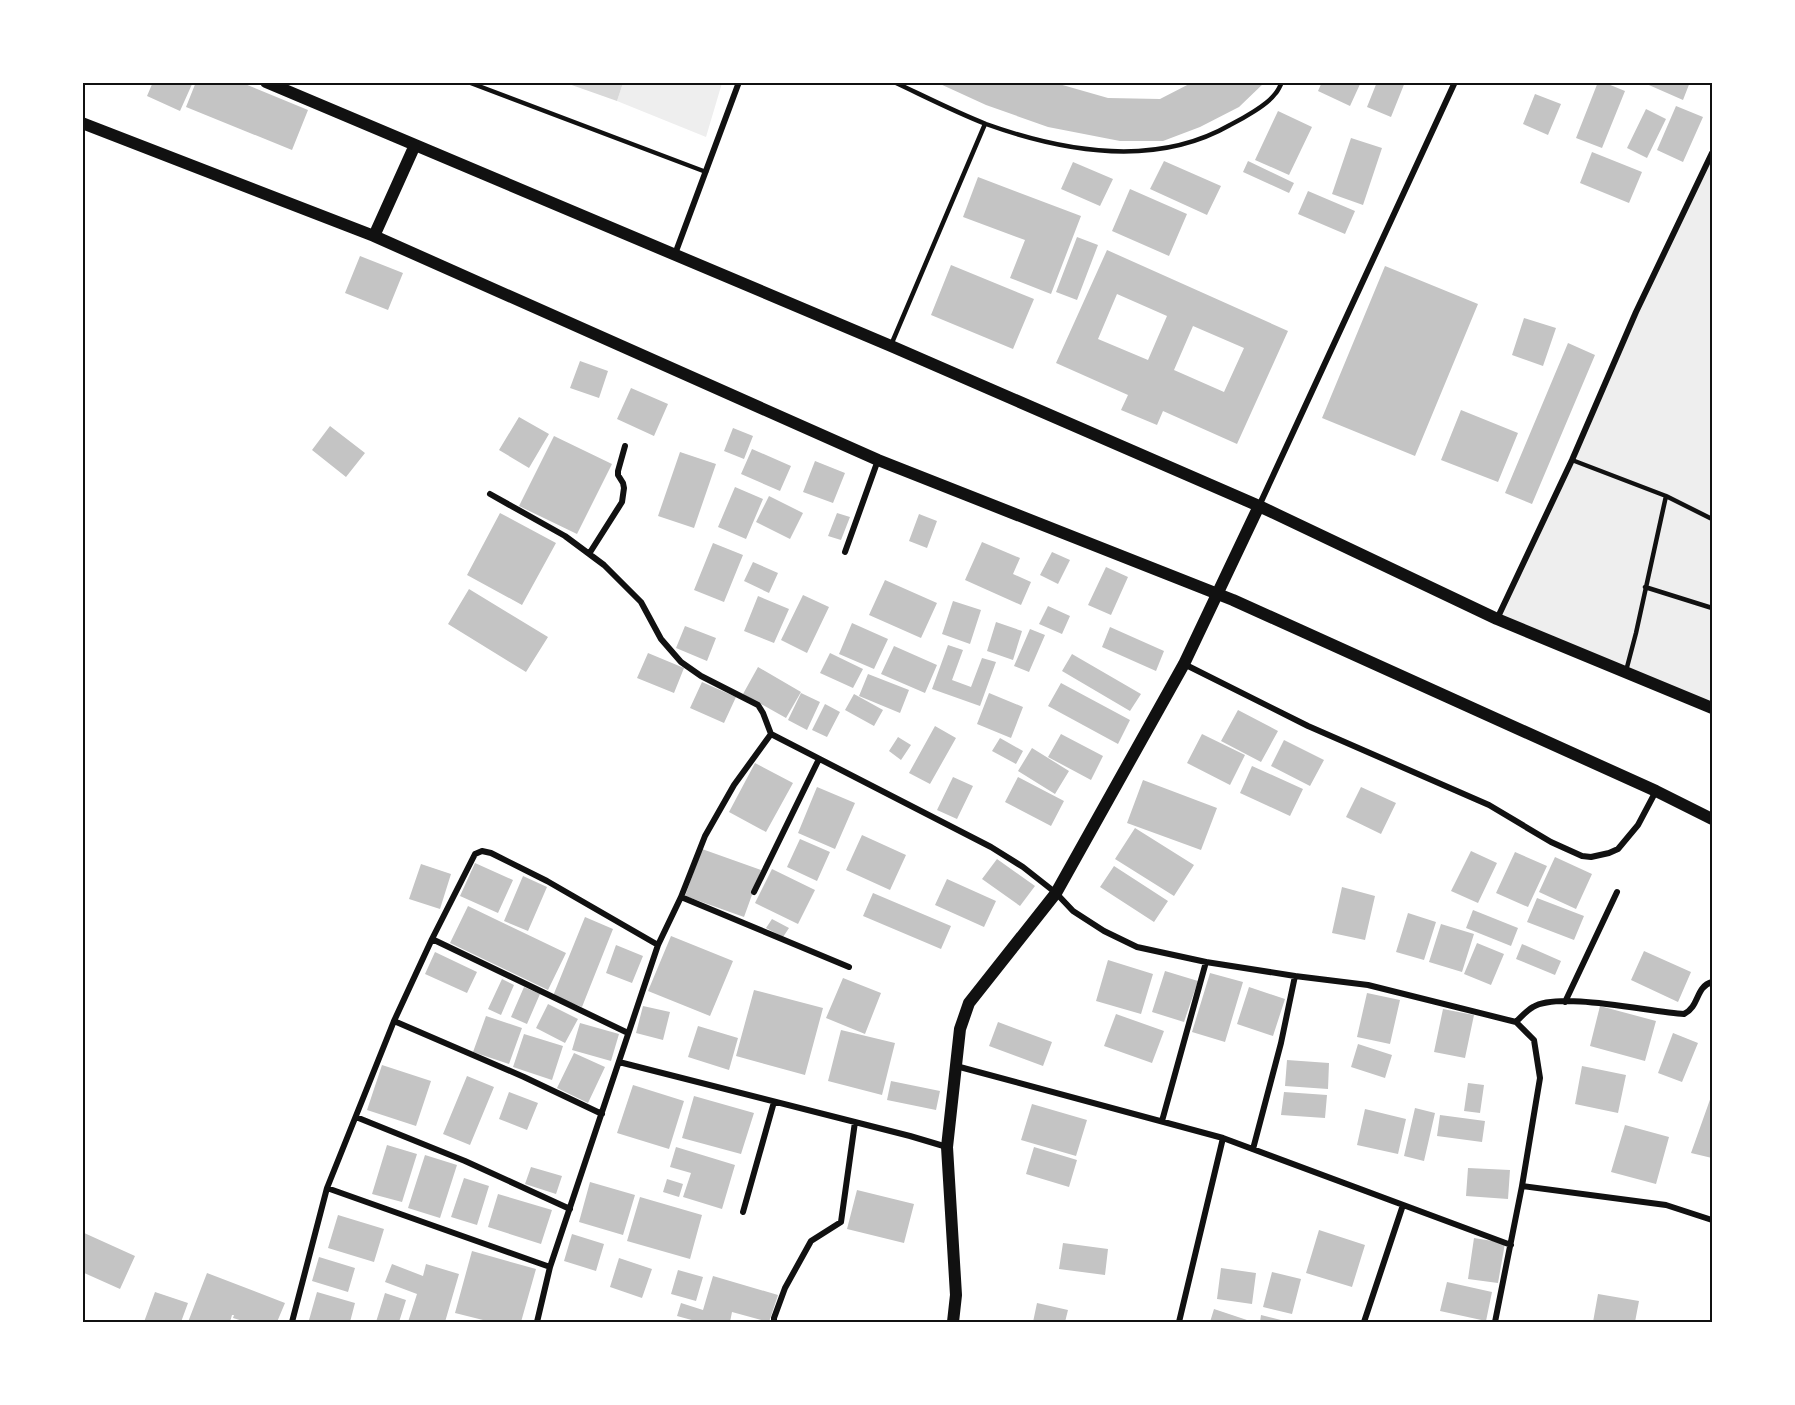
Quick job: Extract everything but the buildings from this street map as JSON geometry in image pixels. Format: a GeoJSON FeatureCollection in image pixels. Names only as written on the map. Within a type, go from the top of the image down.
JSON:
{"type":"FeatureCollection","features":[{"type":"Feature","properties":{"kind":"main road"},"geometry":{"type":"LineString","coordinates":[[266,82],[891,346],[1259,506],[1497,619],[1713,708]]}},
{"type":"Feature","properties":{"kind":"main road"},"geometry":{"type":"LineString","coordinates":[[82,123],[374,236],[878,460],[1233,600],[1656,791],[1713,819]]}},
{"type":"Feature","properties":{"kind":"main road"},"geometry":{"type":"LineString","coordinates":[[374,236],[415,145]]}},
{"type":"Feature","properties":{"kind":"main road"},"geometry":{"type":"LineString","coordinates":[[953,1323],[956,1295],[947,1147],[960,1029],[969,1003],[1056,893],[1184,664],[1259,506]]}},
{"type":"Feature","properties":{"kind":"street"},"geometry":{"type":"LineString","coordinates":[[675,254],[739,82]]}},
{"type":"Feature","properties":{"kind":"street"},"geometry":{"type":"LineString","coordinates":[[1259,506],[1455,82]]}},
{"type":"Feature","properties":{"kind":"street"},"geometry":{"type":"LineString","coordinates":[[1497,619],[1572,460],[1636,312],[1713,153]]}},
{"type":"Feature","properties":{"kind":"street"},"geometry":{"type":"LineString","coordinates":[[589,554],[622,502],[623,483],[618,471],[625,446]]}},
{"type":"Feature","properties":{"kind":"street"},"geometry":{"type":"LineString","coordinates":[[845,552],[878,460]]}},
{"type":"Feature","properties":{"kind":"street"},"geometry":{"type":"LineString","coordinates":[[490,494],[564,536],[604,565],[641,602],[661,639],[681,662],[701,676],[758,705],[771,734],[991,847],[1023,867],[1056,893],[1074,911],[1112,935],[1137,947],[1206,962],[1368,986],[1516,1022],[1534,1040],[1540,1078],[1522,1186],[1495,1323]]}},
{"type":"Feature","properties":{"kind":"street"},"geometry":{"type":"LineString","coordinates":[[1184,664],[1308,726],[1489,805],[1551,842],[1582,856],[1591,857],[1618,849],[1638,825],[1656,791]]}},
{"type":"Feature","properties":{"kind":"street"},"geometry":{"type":"LineString","coordinates":[[537,1323],[550,1267],[658,945],[681,897],[705,836],[734,785],[771,734]]}},
{"type":"Feature","properties":{"kind":"street"},"geometry":{"type":"LineString","coordinates":[[754,892],[819,759]]}},
{"type":"Feature","properties":{"kind":"street"},"geometry":{"type":"LineString","coordinates":[[292,1323],[327,1188],[394,1021],[475,854],[482,851],[491,853],[547,881],[658,945]]}},
{"type":"Feature","properties":{"kind":"street"},"geometry":{"type":"LineString","coordinates":[[1565,1002],[1617,892]]}},
{"type":"Feature","properties":{"kind":"street"},"geometry":{"type":"LineString","coordinates":[[681,897],[849,967]]}},
{"type":"Feature","properties":{"kind":"street"},"geometry":{"type":"LineString","coordinates":[[432,939],[628,1033]]}},
{"type":"Feature","properties":{"kind":"street"},"geometry":{"type":"LineString","coordinates":[[1162,1121],[1206,962]]}},
{"type":"Feature","properties":{"kind":"street"},"geometry":{"type":"LineString","coordinates":[[1253,1149],[1281,1043],[1295,976]]}},
{"type":"Feature","properties":{"kind":"street"},"geometry":{"type":"LineString","coordinates":[[1516,1022],[1533,1007],[1549,1001],[1591,1002],[1684,1014],[1695,1005],[1701,988],[1713,982]]}},
{"type":"Feature","properties":{"kind":"street"},"geometry":{"type":"LineString","coordinates":[[394,1021],[524,1077],[602,1114]]}},
{"type":"Feature","properties":{"kind":"street"},"geometry":{"type":"LineString","coordinates":[[619,1062],[947,1147]]}},
{"type":"Feature","properties":{"kind":"street"},"geometry":{"type":"LineString","coordinates":[[956,1066],[1223,1138],[1511,1245]]}},
{"type":"Feature","properties":{"kind":"street"},"geometry":{"type":"LineString","coordinates":[[743,1212],[774,1102]]}},
{"type":"Feature","properties":{"kind":"street"},"geometry":{"type":"LineString","coordinates":[[356,1117],[465,1161],[570,1209]]}},
{"type":"Feature","properties":{"kind":"street"},"geometry":{"type":"LineString","coordinates":[[774,1323],[785,1288],[811,1241],[841,1222],[855,1122]]}},
{"type":"Feature","properties":{"kind":"street"},"geometry":{"type":"LineString","coordinates":[[1179,1323],[1223,1138]]}},
{"type":"Feature","properties":{"kind":"street"},"geometry":{"type":"LineString","coordinates":[[1522,1186],[1666,1205],[1713,1220]]}},
{"type":"Feature","properties":{"kind":"street"},"geometry":{"type":"LineString","coordinates":[[327,1188],[550,1267]]}},
{"type":"Feature","properties":{"kind":"street"},"geometry":{"type":"LineString","coordinates":[[1364,1323],[1403,1205]]}},
{"type":"Feature","properties":{"kind":"lane"},"geometry":{"type":"LineString","coordinates":[[468,82],[706,172]]}},
{"type":"Feature","properties":{"kind":"lane"},"geometry":{"type":"LineString","coordinates":[[894,82],[985,124],[1020,135],[1089,151],[1124,153],[1178,146],[1216,133],[1246,117],[1275,96],[1282,82]]}},
{"type":"Feature","properties":{"kind":"lane"},"geometry":{"type":"LineString","coordinates":[[891,346],[985,124]]}},
{"type":"Feature","properties":{"kind":"lane"},"geometry":{"type":"LineString","coordinates":[[1572,460],[1666,496],[1713,519]]}},
{"type":"Feature","properties":{"kind":"lane"},"geometry":{"type":"LineString","coordinates":[[1626,671],[1666,496]]}},
{"type":"Feature","properties":{"kind":"lane"},"geometry":{"type":"LineString","coordinates":[[1645,587],[1713,608]]}},
{"type":"Feature","properties":{"kind":"shaded area"},"geometry":{"type":"Polygon","coordinates":[[[566,83],[623,83],[617,101],[566,83]]]}},
{"type":"Feature","properties":{"kind":"shaded area"},"geometry":{"type":"Polygon","coordinates":[[[623,83],[722,83],[706,137],[617,101],[623,83]]]}},
{"type":"Feature","properties":{"kind":"shaded area"},"geometry":{"type":"Polygon","coordinates":[[[1712,153],[1712,710],[1497,619],[1712,153]]]}}]}
